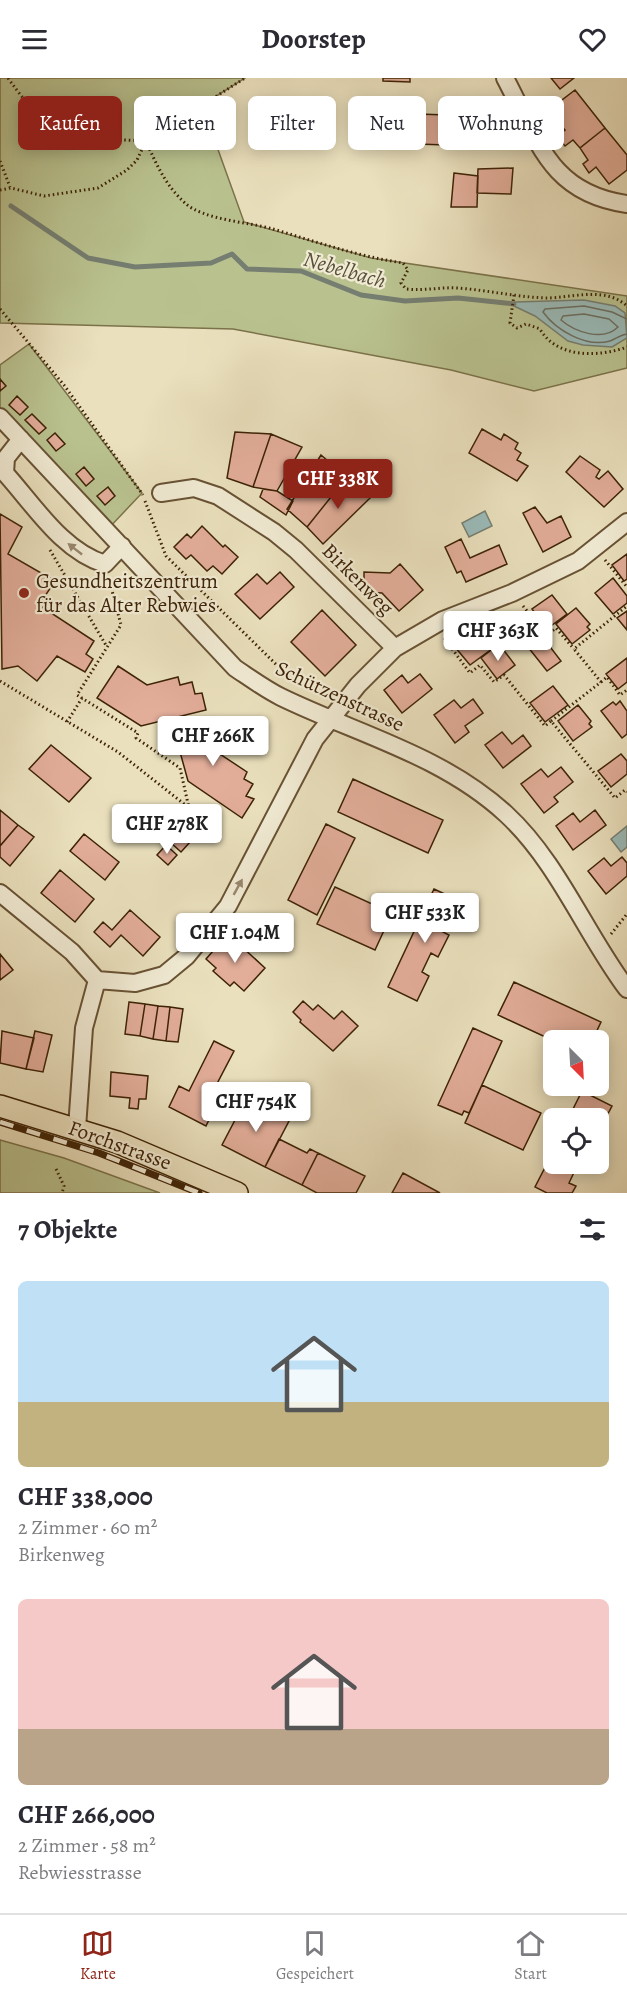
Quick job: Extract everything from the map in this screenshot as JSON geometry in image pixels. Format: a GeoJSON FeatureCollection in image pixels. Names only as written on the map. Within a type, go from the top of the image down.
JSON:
{"type":"FeatureCollection","features":[{"type":"Feature","properties":{"kind":"main road","name":"Forchstrasse"},"geometry":{"type":"LineString","coordinates":[[0,1106],[77,1128],[154,1156],[237,1193]]}},
{"type":"Feature","properties":{"kind":"street"},"geometry":{"type":"LineString","coordinates":[[505,78],[557,171],[578,190],[602,201],[627,204]]}},
{"type":"Feature","properties":{"kind":"street","name":"Schützenstrasse"},"geometry":{"type":"LineString","coordinates":[[0,417],[235,668],[279,697],[461,779],[507,815],[536,850],[627,989]]}},
{"type":"Feature","properties":{"kind":"street"},"geometry":{"type":"LineString","coordinates":[[21,439],[6,458],[5,473],[67,543],[86,558],[105,564],[122,546]]}},
{"type":"Feature","properties":{"kind":"street","name":"Birkenweg"},"geometry":{"type":"LineString","coordinates":[[161,493],[194,488],[218,496],[274,532],[296,550],[394,648]]}},
{"type":"Feature","properties":{"kind":"street"},"geometry":{"type":"LineString","coordinates":[[0,894],[72,952],[97,980],[135,983],[164,975],[187,956],[228,906],[315,739],[358,685],[394,648],[434,625],[578,561],[596,549],[627,522]]}},
{"type":"Feature","properties":{"kind":"street"},"geometry":{"type":"LineString","coordinates":[[77,1128],[84,1029],[97,980]]}},
{"type":"Feature","properties":{"kind":"path"},"geometry":{"type":"LineString","coordinates":[[8,78],[34,112],[52,127],[77,138],[134,140]]}},
{"type":"Feature","properties":{"kind":"path"},"geometry":{"type":"LineString","coordinates":[[217,96],[245,78]]}},
{"type":"Feature","properties":{"kind":"path"},"geometry":{"type":"LineString","coordinates":[[0,190],[11,188],[44,196],[98,188],[127,170],[137,160],[142,150]]}},
{"type":"Feature","properties":{"kind":"path"},"geometry":{"type":"LineString","coordinates":[[150,150],[165,181],[186,205],[203,213],[273,229],[371,258],[405,265],[408,272],[401,283],[406,289],[432,291],[455,288],[547,298],[578,294],[608,297],[627,306]]}},
{"type":"Feature","properties":{"kind":"path"},"geometry":{"type":"LineString","coordinates":[[0,161],[11,188]]}},
{"type":"Feature","properties":{"kind":"path"},"geometry":{"type":"LineString","coordinates":[[513,296],[510,323],[517,328],[526,324],[540,329],[543,334],[560,346],[577,352],[603,355],[627,346]]}},
{"type":"Feature","properties":{"kind":"path"},"geometry":{"type":"LineString","coordinates":[[0,309],[64,385],[142,493],[166,556],[298,686]]}},
{"type":"Feature","properties":{"kind":"path"},"geometry":{"type":"LineString","coordinates":[[53,527],[44,541],[107,646]]}},
{"type":"Feature","properties":{"kind":"path"},"geometry":{"type":"LineString","coordinates":[[596,549],[627,587]]}},
{"type":"Feature","properties":{"kind":"path"},"geometry":{"type":"LineString","coordinates":[[0,681],[118,752],[189,808],[180,768],[136,738],[138,733],[77,695],[121,625],[105,564]]}},
{"type":"Feature","properties":{"kind":"path"},"geometry":{"type":"LineString","coordinates":[[512,592],[547,635],[556,628],[601,682]]}},
{"type":"Feature","properties":{"kind":"path"},"geometry":{"type":"LineString","coordinates":[[574,650],[627,606]]}},
{"type":"Feature","properties":{"kind":"path"},"geometry":{"type":"LineString","coordinates":[[434,625],[470,673],[480,665],[494,682],[504,675],[545,726],[607,677],[620,695],[627,690]]}},
{"type":"Feature","properties":{"kind":"path"},"geometry":{"type":"LineString","coordinates":[[67,722],[82,698]]}},
{"type":"Feature","properties":{"kind":"path"},"geometry":{"type":"LineString","coordinates":[[551,721],[615,798],[625,790],[627,792]]}},
{"type":"Feature","properties":{"kind":"path"},"geometry":{"type":"LineString","coordinates":[[599,948],[627,914]]}},
{"type":"Feature","properties":{"kind":"path"},"geometry":{"type":"LineString","coordinates":[[56,1169],[64,1186],[62,1193]]}},
{"type":"Feature","properties":{"kind":"green space"},"geometry":{"type":"Polygon","coordinates":[[[0,78],[245,78],[216,96],[134,96],[134,150],[218,150],[244,222],[371,258],[627,296],[627,368],[534,391],[451,370],[233,329],[0,323],[0,78]]]}},
{"type":"Feature","properties":{"kind":"green space"},"geometry":{"type":"Polygon","coordinates":[[[29,344],[142,493],[107,530],[0,417],[0,365],[29,344]]]}},
{"type":"Feature","properties":{"kind":"green space"},"geometry":{"type":"Polygon","coordinates":[[[0,1140],[64,1158],[160,1193],[0,1193],[0,1140]]]}},
{"type":"Feature","properties":{"kind":"water"},"geometry":{"type":"Polygon","coordinates":[[[584,300],[615,306],[625,313],[627,338],[612,347],[583,345],[568,341],[535,316],[514,306],[515,302],[584,300]]]}},
{"type":"Feature","properties":{"kind":"water"},"geometry":{"type":"Polygon","coordinates":[[[485,511],[492,526],[469,537],[462,523],[485,511]]]}},
{"type":"Feature","properties":{"kind":"water"},"geometry":{"type":"Polygon","coordinates":[[[627,826],[627,847],[621,852],[611,839],[627,826]]]}},
{"type":"Feature","properties":{"kind":"building"},"geometry":{"type":"Polygon","coordinates":[[[383,78],[410,78],[410,82],[383,81],[383,78]]]}},
{"type":"Feature","properties":{"kind":"building"},"geometry":{"type":"Polygon","coordinates":[[[551,78],[574,78],[560,89],[551,78]]]}},
{"type":"Feature","properties":{"kind":"building"},"geometry":{"type":"Polygon","coordinates":[[[575,90],[605,128],[580,148],[573,140],[564,145],[564,98],[575,90]]]}},
{"type":"Feature","properties":{"kind":"building"},"geometry":{"type":"Polygon","coordinates":[[[426,114],[438,115],[438,145],[426,144],[426,114]]]}},
{"type":"Feature","properties":{"kind":"building"},"geometry":{"type":"Polygon","coordinates":[[[605,128],[627,155],[627,170],[609,184],[596,167],[589,173],[583,164],[588,160],[580,148],[605,128]]]}},
{"type":"Feature","properties":{"kind":"building"},"geometry":{"type":"Polygon","coordinates":[[[513,168],[511,194],[477,193],[478,169],[513,168]]]}},
{"type":"Feature","properties":{"kind":"building"},"geometry":{"type":"Polygon","coordinates":[[[454,173],[478,176],[477,207],[451,207],[454,173]]]}},
{"type":"Feature","properties":{"kind":"building"},"geometry":{"type":"Polygon","coordinates":[[[0,379],[6,386],[0,391],[0,379]]]}},
{"type":"Feature","properties":{"kind":"building"},"geometry":{"type":"Polygon","coordinates":[[[17,396],[28,407],[20,415],[9,405],[17,396]]]}},
{"type":"Feature","properties":{"kind":"building"},"geometry":{"type":"Polygon","coordinates":[[[32,414],[46,428],[39,434],[25,420],[32,414]]]}},
{"type":"Feature","properties":{"kind":"building"},"geometry":{"type":"Polygon","coordinates":[[[482,429],[501,440],[504,434],[518,443],[515,449],[521,453],[517,460],[528,466],[517,481],[469,453],[482,429]]]}},
{"type":"Feature","properties":{"kind":"building"},"geometry":{"type":"Polygon","coordinates":[[[235,432],[271,434],[253,487],[227,478],[235,432]]]}},
{"type":"Feature","properties":{"kind":"building"},"geometry":{"type":"Polygon","coordinates":[[[55,433],[65,444],[56,451],[47,440],[55,433]]]}},
{"type":"Feature","properties":{"kind":"building"},"geometry":{"type":"Polygon","coordinates":[[[271,434],[302,447],[277,491],[253,487],[271,434]]]}},
{"type":"Feature","properties":{"kind":"building"},"geometry":{"type":"Polygon","coordinates":[[[321,455],[347,477],[307,527],[287,509],[321,455]]]}},
{"type":"Feature","properties":{"kind":"building"},"geometry":{"type":"Polygon","coordinates":[[[580,456],[600,470],[596,477],[599,479],[608,471],[623,489],[604,507],[566,472],[580,456]]]}},
{"type":"Feature","properties":{"kind":"building"},"geometry":{"type":"Polygon","coordinates":[[[84,467],[94,479],[86,486],[76,474],[84,467]]]}},
{"type":"Feature","properties":{"kind":"building"},"geometry":{"type":"Polygon","coordinates":[[[347,477],[370,498],[323,544],[307,527],[347,477]]]}},
{"type":"Feature","properties":{"kind":"building"},"geometry":{"type":"Polygon","coordinates":[[[108,487],[115,496],[105,505],[97,496],[108,487]]]}},
{"type":"Feature","properties":{"kind":"building"},"geometry":{"type":"Polygon","coordinates":[[[263,489],[277,491],[293,501],[286,515],[260,497],[263,489]]]}},
{"type":"Feature","properties":{"kind":"building"},"geometry":{"type":"Polygon","coordinates":[[[535,507],[547,523],[561,516],[571,537],[543,552],[523,513],[535,507]]]}},
{"type":"Feature","properties":{"kind":"building","name":"Gesundheitszentrum für das Alter Rebwies"},"geometry":{"type":"Polygon","coordinates":[[[0,514],[22,527],[8,554],[55,581],[39,605],[94,641],[86,654],[93,659],[85,672],[57,656],[37,681],[18,666],[2,669],[0,514]]]}},
{"type":"Feature","properties":{"kind":"building"},"geometry":{"type":"Polygon","coordinates":[[[202,526],[223,547],[225,545],[238,557],[222,574],[213,566],[207,571],[191,555],[186,559],[174,547],[187,534],[191,538],[202,526]]]}},
{"type":"Feature","properties":{"kind":"building"},"geometry":{"type":"Polygon","coordinates":[[[461,539],[470,558],[499,545],[507,564],[466,582],[461,571],[457,573],[445,547],[461,539]]]}},
{"type":"Feature","properties":{"kind":"building"},"geometry":{"type":"Polygon","coordinates":[[[627,554],[627,579],[624,581],[612,565],[627,554]]]}},
{"type":"Feature","properties":{"kind":"building"},"geometry":{"type":"Polygon","coordinates":[[[400,564],[423,590],[399,611],[382,593],[364,592],[364,572],[390,573],[400,564]]]}},
{"type":"Feature","properties":{"kind":"building"},"geometry":{"type":"Polygon","coordinates":[[[280,572],[294,587],[260,619],[235,594],[257,574],[267,584],[280,572]]]}},
{"type":"Feature","properties":{"kind":"building"},"geometry":{"type":"Polygon","coordinates":[[[613,578],[627,596],[627,603],[613,614],[595,593],[613,578]]]}},
{"type":"Feature","properties":{"kind":"building"},"geometry":{"type":"Polygon","coordinates":[[[552,595],[567,614],[544,631],[532,615],[535,613],[532,609],[552,595]]]}},
{"type":"Feature","properties":{"kind":"building"},"geometry":{"type":"Polygon","coordinates":[[[576,608],[590,624],[587,627],[590,630],[572,644],[556,624],[576,608]]]}},
{"type":"Feature","properties":{"kind":"building"},"geometry":{"type":"Polygon","coordinates":[[[322,610],[356,645],[325,676],[291,642],[322,610]]]}},
{"type":"Feature","properties":{"kind":"building"},"geometry":{"type":"Polygon","coordinates":[[[627,611],[627,630],[617,618],[627,611]]]}},
{"type":"Feature","properties":{"kind":"building"},"geometry":{"type":"Polygon","coordinates":[[[478,629],[493,648],[470,665],[455,647],[478,629]]]}},
{"type":"Feature","properties":{"kind":"building"},"geometry":{"type":"Polygon","coordinates":[[[534,634],[541,642],[544,639],[561,661],[547,671],[524,642],[534,634]]]}},
{"type":"Feature","properties":{"kind":"building"},"geometry":{"type":"Polygon","coordinates":[[[499,644],[515,665],[497,679],[481,658],[499,644]]]}},
{"type":"Feature","properties":{"kind":"building"},"geometry":{"type":"Polygon","coordinates":[[[627,658],[627,682],[618,689],[606,674],[627,658]]]}},
{"type":"Feature","properties":{"kind":"building"},"geometry":{"type":"Polygon","coordinates":[[[118,666],[147,685],[178,677],[180,685],[192,682],[195,694],[202,693],[206,710],[141,726],[97,698],[118,666]]]}},
{"type":"Feature","properties":{"kind":"building"},"geometry":{"type":"Polygon","coordinates":[[[420,674],[432,689],[402,713],[384,690],[402,675],[408,683],[420,674]]]}},
{"type":"Feature","properties":{"kind":"building"},"geometry":{"type":"Polygon","coordinates":[[[553,686],[568,705],[545,722],[530,703],[553,686]]]}},
{"type":"Feature","properties":{"kind":"building"},"geometry":{"type":"Polygon","coordinates":[[[473,699],[483,713],[465,726],[469,732],[455,743],[434,715],[454,700],[461,708],[473,699]]]}},
{"type":"Feature","properties":{"kind":"building"},"geometry":{"type":"Polygon","coordinates":[[[620,701],[627,711],[627,734],[622,738],[601,711],[613,702],[616,705],[620,701]]]}},
{"type":"Feature","properties":{"kind":"building"},"geometry":{"type":"Polygon","coordinates":[[[578,705],[591,721],[589,724],[592,727],[573,741],[558,721],[578,705]]]}},
{"type":"Feature","properties":{"kind":"building"},"geometry":{"type":"Polygon","coordinates":[[[215,718],[220,754],[247,772],[244,779],[253,784],[246,796],[254,799],[242,818],[188,781],[174,730],[215,718]]]}},
{"type":"Feature","properties":{"kind":"building"},"geometry":{"type":"Polygon","coordinates":[[[502,732],[512,744],[523,735],[531,746],[503,768],[485,745],[502,732]]]}},
{"type":"Feature","properties":{"kind":"building"},"geometry":{"type":"Polygon","coordinates":[[[51,745],[91,778],[69,802],[29,769],[51,745]]]}},
{"type":"Feature","properties":{"kind":"building"},"geometry":{"type":"Polygon","coordinates":[[[621,754],[627,761],[627,774],[611,787],[598,771],[621,754]]]}},
{"type":"Feature","properties":{"kind":"building"},"geometry":{"type":"Polygon","coordinates":[[[561,767],[573,782],[554,797],[558,802],[544,813],[521,784],[541,769],[548,777],[561,767]]]}},
{"type":"Feature","properties":{"kind":"building"},"geometry":{"type":"Polygon","coordinates":[[[353,779],[443,820],[428,853],[338,812],[353,779]]]}},
{"type":"Feature","properties":{"kind":"building"},"geometry":{"type":"Polygon","coordinates":[[[0,810],[18,825],[0,846],[0,810]]]}},
{"type":"Feature","properties":{"kind":"building"},"geometry":{"type":"Polygon","coordinates":[[[595,810],[606,825],[573,850],[556,826],[573,813],[580,822],[595,810]]]}},
{"type":"Feature","properties":{"kind":"building"},"geometry":{"type":"Polygon","coordinates":[[[326,824],[355,838],[317,915],[288,900],[326,824]]]}},
{"type":"Feature","properties":{"kind":"building"},"geometry":{"type":"Polygon","coordinates":[[[18,825],[34,837],[10,866],[0,857],[0,846],[18,825]]]}},
{"type":"Feature","properties":{"kind":"building"},"geometry":{"type":"Polygon","coordinates":[[[179,833],[190,842],[181,852],[170,842],[179,833]]]}},
{"type":"Feature","properties":{"kind":"building"},"geometry":{"type":"Polygon","coordinates":[[[84,834],[119,862],[105,880],[70,851],[84,834]]]}},
{"type":"Feature","properties":{"kind":"building"},"geometry":{"type":"Polygon","coordinates":[[[166,845],[177,855],[168,865],[157,855],[166,845]]]}},
{"type":"Feature","properties":{"kind":"building"},"geometry":{"type":"Polygon","coordinates":[[[622,857],[627,863],[627,876],[606,894],[588,871],[604,858],[611,866],[622,857]]]}},
{"type":"Feature","properties":{"kind":"building"},"geometry":{"type":"Polygon","coordinates":[[[60,870],[94,899],[75,922],[41,893],[60,870]]]}},
{"type":"Feature","properties":{"kind":"building"},"geometry":{"type":"Polygon","coordinates":[[[335,887],[392,913],[375,950],[317,924],[335,887]]]}},
{"type":"Feature","properties":{"kind":"building"},"geometry":{"type":"Polygon","coordinates":[[[434,889],[464,903],[453,925],[445,922],[441,931],[449,935],[438,957],[431,953],[422,972],[429,976],[417,1001],[388,987],[434,889]]]}},
{"type":"Feature","properties":{"kind":"building"},"geometry":{"type":"Polygon","coordinates":[[[130,910],[160,937],[143,956],[121,935],[110,947],[94,932],[103,922],[112,930],[130,910]]]}},
{"type":"Feature","properties":{"kind":"building"},"geometry":{"type":"Polygon","coordinates":[[[228,934],[265,968],[244,991],[234,982],[230,986],[213,971],[216,968],[206,959],[228,934]]]}},
{"type":"Feature","properties":{"kind":"building"},"geometry":{"type":"Polygon","coordinates":[[[0,954],[13,970],[0,980],[0,954]]]}},
{"type":"Feature","properties":{"kind":"building"},"geometry":{"type":"Polygon","coordinates":[[[514,982],[601,1022],[597,1030],[543,1030],[543,1036],[498,1015],[514,982]]]}},
{"type":"Feature","properties":{"kind":"building"},"geometry":{"type":"Polygon","coordinates":[[[303,1001],[313,1010],[318,1005],[334,1019],[342,1011],[358,1026],[333,1051],[300,1022],[301,1020],[293,1012],[303,1001]]]}},
{"type":"Feature","properties":{"kind":"building"},"geometry":{"type":"Polygon","coordinates":[[[129,1002],[145,1004],[140,1036],[125,1034],[129,1002]]]}},
{"type":"Feature","properties":{"kind":"building"},"geometry":{"type":"Polygon","coordinates":[[[145,1004],[158,1006],[153,1039],[140,1036],[145,1004]]]}},
{"type":"Feature","properties":{"kind":"building"},"geometry":{"type":"Polygon","coordinates":[[[158,1006],[170,1007],[166,1041],[153,1039],[158,1006]]]}},
{"type":"Feature","properties":{"kind":"building"},"geometry":{"type":"Polygon","coordinates":[[[170,1007],[183,1009],[178,1042],[166,1041],[170,1007]]]}},
{"type":"Feature","properties":{"kind":"building"},"geometry":{"type":"Polygon","coordinates":[[[473,1028],[502,1041],[469,1113],[464,1111],[462,1115],[438,1105],[473,1028]]]}},
{"type":"Feature","properties":{"kind":"building"},"geometry":{"type":"Polygon","coordinates":[[[2,1031],[34,1038],[26,1069],[0,1063],[2,1031]]]}},
{"type":"Feature","properties":{"kind":"building"},"geometry":{"type":"Polygon","coordinates":[[[35,1031],[52,1035],[43,1072],[26,1069],[35,1031]]]}},
{"type":"Feature","properties":{"kind":"building"},"geometry":{"type":"Polygon","coordinates":[[[214,1041],[234,1051],[208,1101],[216,1105],[206,1126],[169,1107],[179,1086],[189,1091],[214,1041]]]}},
{"type":"Feature","properties":{"kind":"building"},"geometry":{"type":"Polygon","coordinates":[[[111,1072],[148,1076],[146,1099],[139,1099],[138,1109],[129,1108],[130,1098],[110,1096],[111,1072]]]}},
{"type":"Feature","properties":{"kind":"building"},"geometry":{"type":"Polygon","coordinates":[[[482,1085],[541,1113],[523,1150],[465,1123],[482,1085]]]}},
{"type":"Feature","properties":{"kind":"building"},"geometry":{"type":"Polygon","coordinates":[[[580,1096],[592,1096],[612,1106],[609,1112],[609,1108],[574,1108],[580,1096]]]}},
{"type":"Feature","properties":{"kind":"building"},"geometry":{"type":"Polygon","coordinates":[[[246,1099],[289,1121],[265,1167],[222,1145],[246,1099]]]}},
{"type":"Feature","properties":{"kind":"building"},"geometry":{"type":"Polygon","coordinates":[[[279,1139],[307,1153],[310,1149],[318,1153],[302,1185],[265,1167],[279,1139]]]}},
{"type":"Feature","properties":{"kind":"building"},"geometry":{"type":"Polygon","coordinates":[[[318,1153],[365,1176],[356,1193],[317,1193],[302,1185],[318,1153]]]}},
{"type":"Feature","properties":{"kind":"building"},"geometry":{"type":"Polygon","coordinates":[[[543,1171],[543,1174],[573,1174],[569,1183],[576,1186],[572,1193],[547,1193],[535,1187],[543,1171]]]}},
{"type":"Feature","properties":{"kind":"building"},"geometry":{"type":"Polygon","coordinates":[[[403,1173],[440,1193],[392,1193],[403,1173]]]}},
{"type":"Feature","properties":{"kind":"waterway","name":"Nebelbach"},"geometry":{"type":"LineString","coordinates":[[11,206],[88,258],[135,267],[211,263],[232,254],[247,269],[301,271],[361,295],[405,301],[458,298],[514,304]]}},
{"type":"Feature","properties":{"kind":"railway"},"geometry":{"type":"LineString","coordinates":[[0,1122],[99,1153],[199,1193]]}},
{"type":"Feature","properties":{"kind":"place","name":"Gesundheitszentrum für das Alter Rebwies"},"geometry":{"type":"Point","coordinates":[24,593]}}]}
